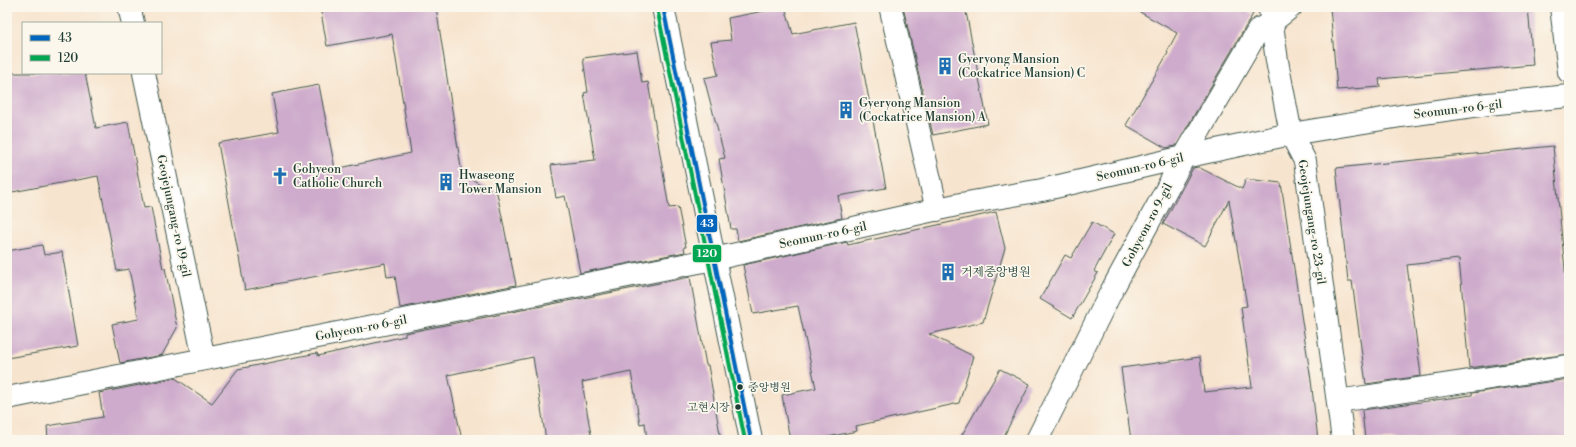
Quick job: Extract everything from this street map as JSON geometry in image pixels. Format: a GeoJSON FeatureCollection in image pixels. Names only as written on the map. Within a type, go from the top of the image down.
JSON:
{"type":"FeatureCollection","features":[{"type":"Feature","properties":{"kind":"street"},"geometry":{"type":"LineString","coordinates":[[130,7],[133,22]]}},
{"type":"Feature","properties":{"kind":"street"},"geometry":{"type":"LineString","coordinates":[[663,7],[751,440]]}},
{"type":"Feature","properties":{"kind":"street","name":"Gohyeon-ro 9-gil"},"geometry":{"type":"LineString","coordinates":[[1037,440],[1112,290],[1184,157],[1259,29],[1271,15],[1291,7]]}},
{"type":"Feature","properties":{"kind":"street"},"geometry":{"type":"LineString","coordinates":[[1561,7],[1569,72]]}},
{"type":"Feature","properties":{"kind":"street"},"geometry":{"type":"LineString","coordinates":[[891,10],[937,210]]}},
{"type":"Feature","properties":{"kind":"street","name":"Geojejungang-ro 23-gil"},"geometry":{"type":"LineString","coordinates":[[1271,15],[1276,61],[1291,134],[1305,161],[1343,440]]}},
{"type":"Feature","properties":{"kind":"street","name":"Geojejungang-ro 19-gil"},"geometry":{"type":"LineString","coordinates":[[144,74],[204,359]]}},
{"type":"Feature","properties":{"kind":"street","name":"Seomun-ro 6-gil"},"geometry":{"type":"LineString","coordinates":[[714,259],[937,210],[1042,190],[1291,134],[1401,116],[1488,104],[1569,96]]}},
{"type":"Feature","properties":{"kind":"street","name":"Gohyeon-ro 6-gil"},"geometry":{"type":"LineString","coordinates":[[7,398],[714,259]]}},
{"type":"Feature","properties":{"kind":"street"},"geometry":{"type":"LineString","coordinates":[[1338,401],[1569,366]]}},
{"type":"Feature","properties":{"kind":"building"},"geometry":{"type":"Polygon","coordinates":[[[320,7],[436,7],[462,174],[497,193],[516,285],[400,308],[395,276],[387,277],[385,263],[245,290],[218,143],[279,132],[272,94],[319,85],[335,169],[411,153],[392,34],[327,46],[320,7]]]}},
{"type":"Feature","properties":{"kind":"building"},"geometry":{"type":"Polygon","coordinates":[[[785,7],[793,34],[854,22],[886,188],[838,196],[842,218],[738,241],[736,229],[731,229],[719,159],[725,158],[704,78],[718,75],[711,42],[731,40],[728,18],[785,7]]]}},
{"type":"Feature","properties":{"kind":"building","name":"Gyeryong Mansion (Cockatrice Mansion) C"},"geometry":{"type":"Polygon","coordinates":[[[903,7],[965,7],[988,124],[933,135],[903,7]]]}},
{"type":"Feature","properties":{"kind":"building"},"geometry":{"type":"Polygon","coordinates":[[[1131,7],[1240,7],[1253,14],[1176,146],[1166,148],[1126,125],[1168,53],[1167,52],[1177,33],[1131,7]]]}},
{"type":"Feature","properties":{"kind":"building"},"geometry":{"type":"Polygon","coordinates":[[[1330,7],[1528,7],[1533,65],[1379,79],[1380,87],[1337,90],[1330,7]]]}},
{"type":"Feature","properties":{"kind":"building"},"geometry":{"type":"Polygon","coordinates":[[[637,51],[642,83],[648,82],[669,208],[678,207],[686,247],[684,247],[685,252],[580,273],[565,196],[556,198],[551,165],[595,160],[584,93],[588,92],[583,58],[637,51]]]}},
{"type":"Feature","properties":{"kind":"building"},"geometry":{"type":"Polygon","coordinates":[[[7,73],[85,74],[96,128],[128,122],[144,208],[151,207],[163,269],[165,268],[177,328],[162,355],[120,363],[112,324],[139,319],[129,269],[117,271],[98,176],[7,193],[7,73]]]}},
{"type":"Feature","properties":{"kind":"building"},"geometry":{"type":"Polygon","coordinates":[[[1553,146],[1569,311],[1569,354],[1469,368],[1459,259],[1407,265],[1421,376],[1366,384],[1352,281],[1348,281],[1336,168],[1553,146]]]}},
{"type":"Feature","properties":{"kind":"building"},"geometry":{"type":"Polygon","coordinates":[[[1198,167],[1242,189],[1246,179],[1281,183],[1311,380],[1318,440],[1131,440],[1121,368],[1200,357],[1204,392],[1252,387],[1241,307],[1247,306],[1229,200],[1205,246],[1163,224],[1193,168],[1198,167]]]}},
{"type":"Feature","properties":{"kind":"building"},"geometry":{"type":"Polygon","coordinates":[[[996,212],[1005,248],[983,322],[929,334],[973,356],[959,403],[856,426],[857,431],[813,440],[790,440],[782,395],[816,388],[798,306],[753,314],[743,265],[847,242],[848,245],[996,212]]]}},
{"type":"Feature","properties":{"kind":"building"},"geometry":{"type":"Polygon","coordinates":[[[1092,222],[1114,234],[1094,271],[1098,273],[1072,318],[1040,299],[1065,255],[1071,258],[1092,222]]]}},
{"type":"Feature","properties":{"kind":"building"},"geometry":{"type":"Polygon","coordinates":[[[42,245],[44,255],[62,252],[78,346],[7,358],[7,251],[42,245]]]}},
{"type":"Feature","properties":{"kind":"building"},"geometry":{"type":"Polygon","coordinates":[[[690,277],[706,365],[708,365],[721,440],[647,440],[645,423],[640,424],[631,372],[582,382],[591,435],[558,440],[546,440],[533,357],[448,375],[462,440],[48,440],[47,426],[103,417],[99,393],[175,378],[212,403],[238,369],[317,353],[318,356],[405,336],[405,333],[690,277]]]}},
{"type":"Feature","properties":{"kind":"building"},"geometry":{"type":"Polygon","coordinates":[[[1000,369],[1030,384],[1002,440],[959,440],[1000,369]]]}},
{"type":"Feature","properties":{"kind":"building"},"geometry":{"type":"Polygon","coordinates":[[[1569,379],[1569,440],[1365,440],[1362,410],[1472,395],[1472,393],[1569,379]]]}},
{"type":"Feature","properties":{"kind":"transit line","name":"43"},"geometry":{"type":"LineString","coordinates":[[663,7],[751,440]]}},
{"type":"Feature","properties":{"kind":"transit line","name":"120"},"geometry":{"type":"LineString","coordinates":[[657,8],[745,440]]}},
{"type":"Feature","properties":{"kind":"place","name":"Gyeryong Mansion (Cockatrice Mansion) C"},"geometry":{"type":"Point","coordinates":[945,66]}},
{"type":"Feature","properties":{"kind":"place","name":"Gyeryong Mansion (Cockatrice Mansion) A"},"geometry":{"type":"Point","coordinates":[846,110]}},
{"type":"Feature","properties":{"kind":"place","name":"Gohyeon Catholic Church"},"geometry":{"type":"Point","coordinates":[280,176]}},
{"type":"Feature","properties":{"kind":"place","name":"Hwaseong Tower Mansion"},"geometry":{"type":"Point","coordinates":[446,182]}},
{"type":"Feature","properties":{"kind":"place","name":"거제중앙병원"},"geometry":{"type":"Point","coordinates":[948,272]}},
{"type":"Feature","properties":{"kind":"place","name":"중앙병원"},"geometry":{"type":"Point","coordinates":[740,387]}},
{"type":"Feature","properties":{"kind":"place","name":"고현시장"},"geometry":{"type":"Point","coordinates":[738,407]}}]}
